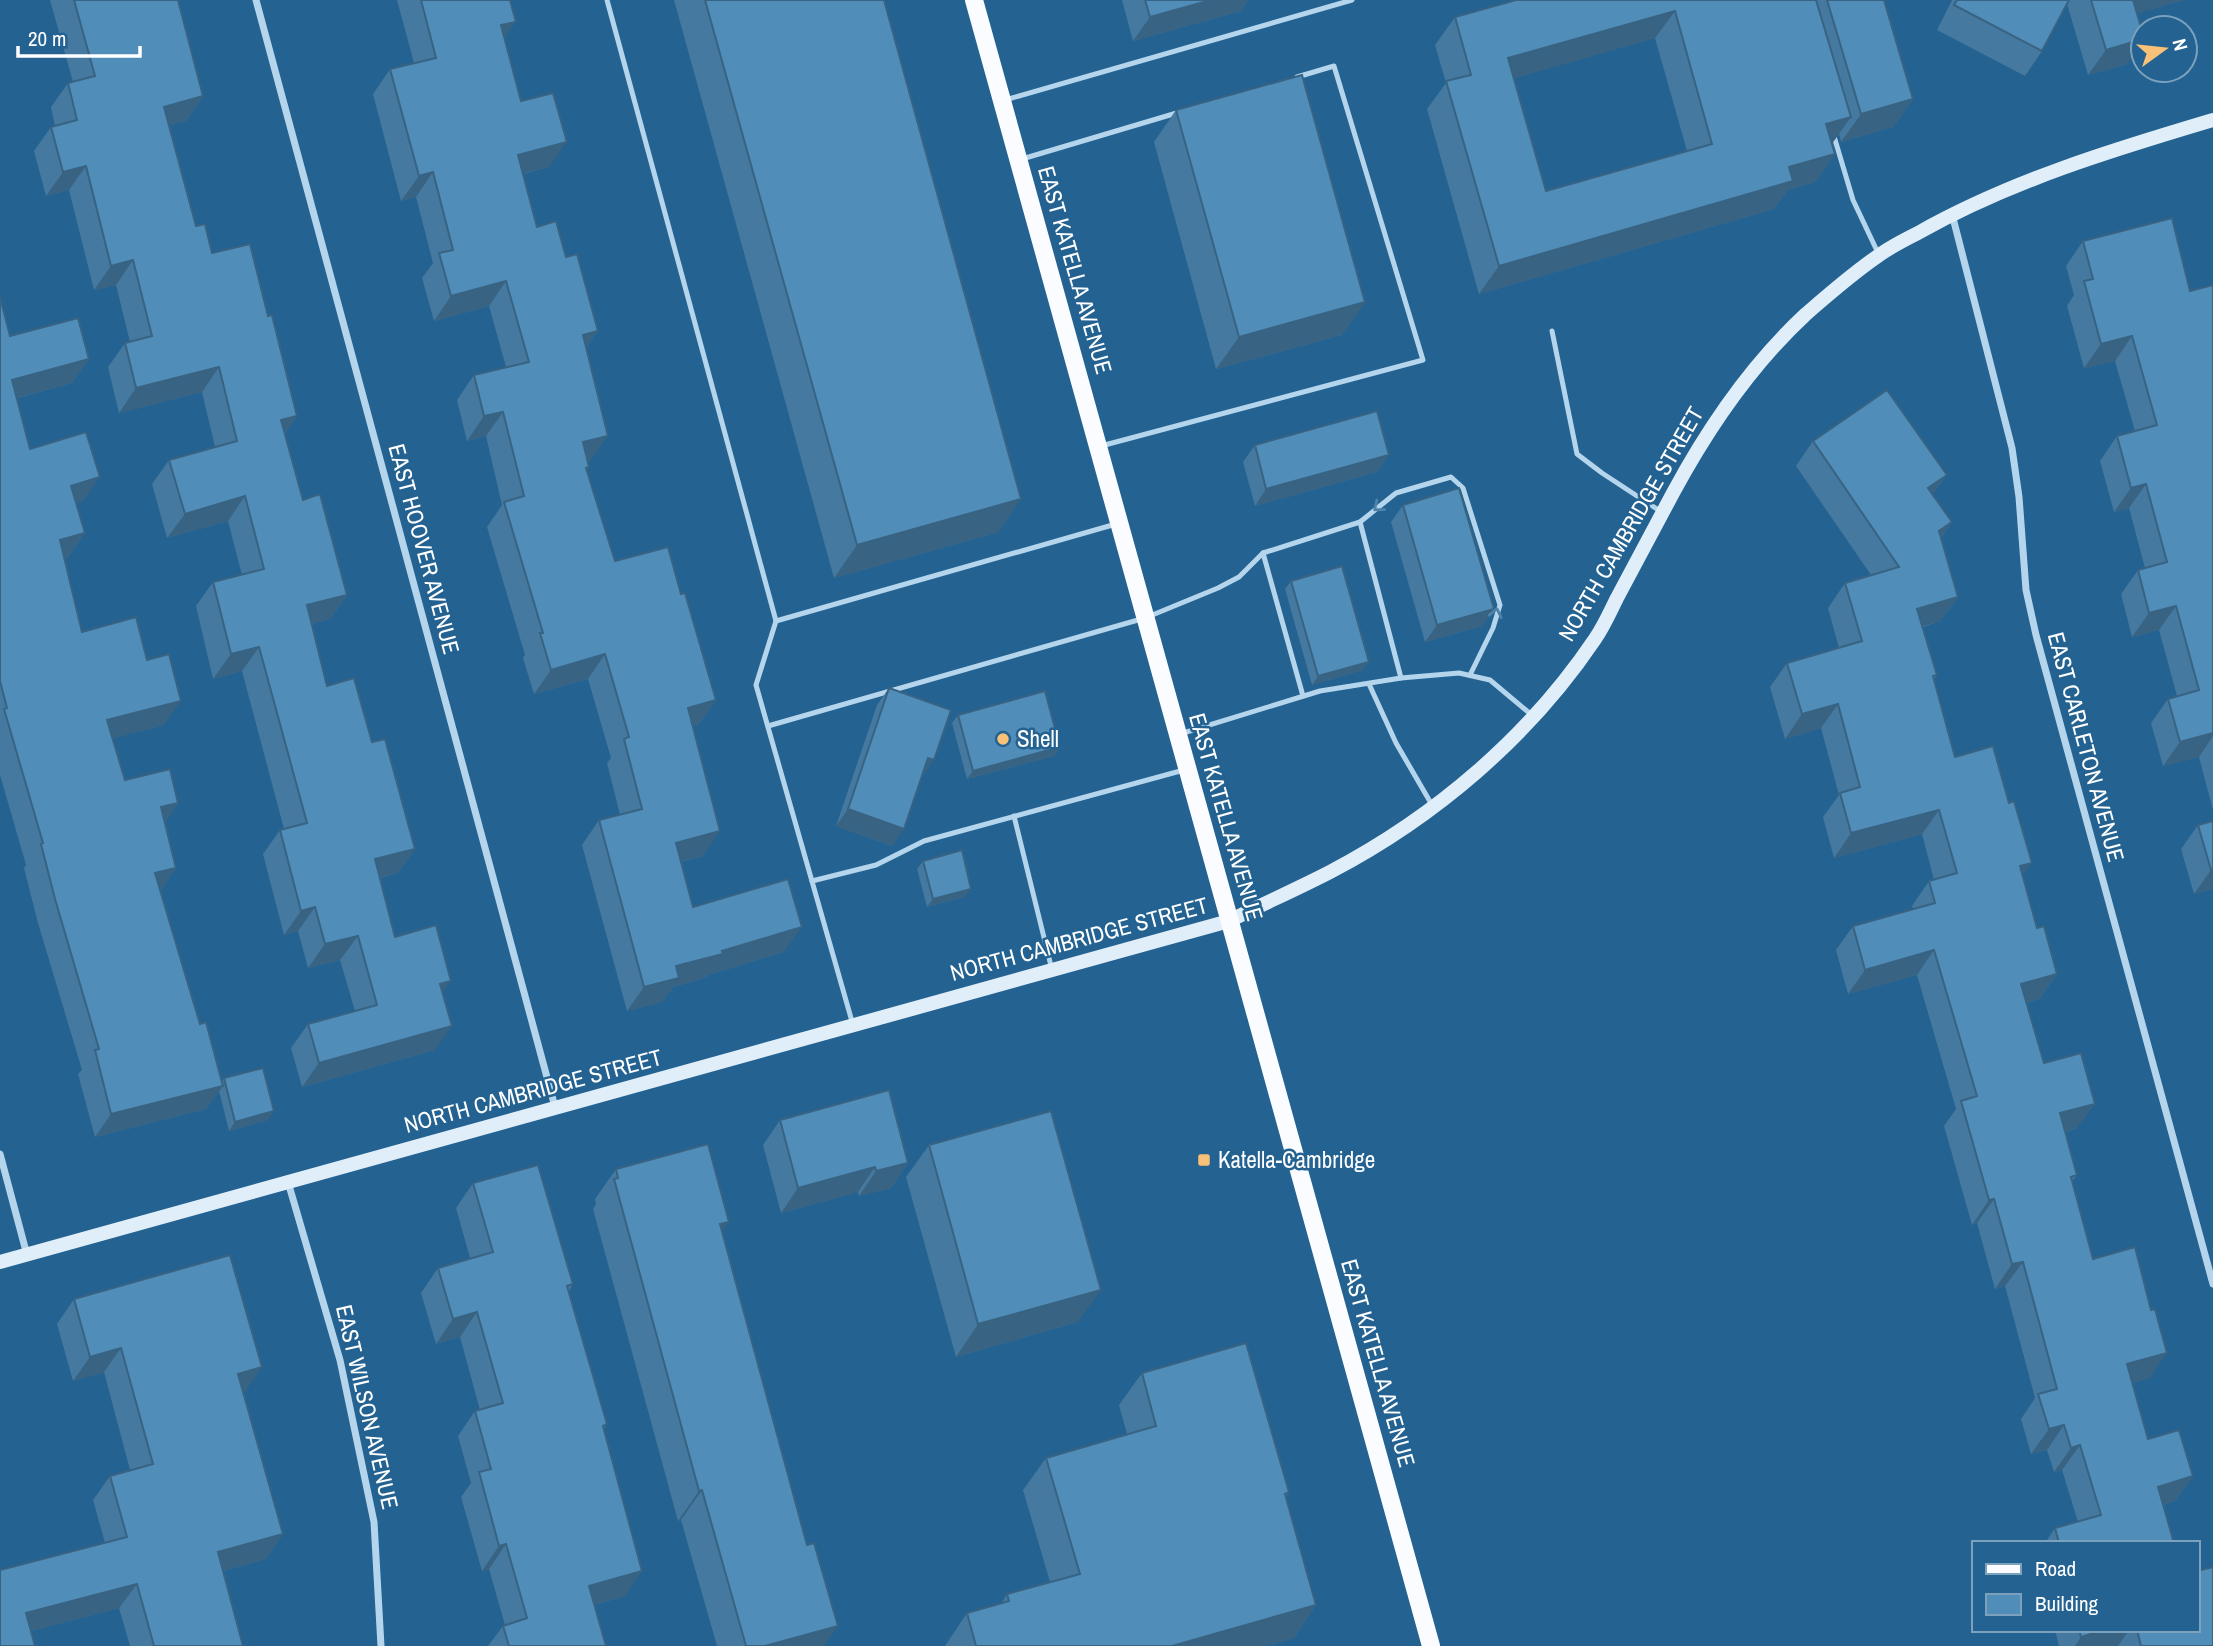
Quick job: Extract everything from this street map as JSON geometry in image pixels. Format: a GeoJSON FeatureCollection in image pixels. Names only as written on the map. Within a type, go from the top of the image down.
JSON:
{"type":"FeatureCollection","features":[{"type":"Feature","properties":{"kind":"main road","name":"EAST KATELLA AVENUE"},"geometry":{"type":"LineString","coordinates":[[974,0],[1431,1646]]}},
{"type":"Feature","properties":{"kind":"street","name":"EAST HOOVER AVENUE"},"geometry":{"type":"LineString","coordinates":[[256,0],[556,1108]]}},
{"type":"Feature","properties":{"kind":"street","name":"NORTH CAMBRIDGE STREET"},"geometry":{"type":"LineString","coordinates":[[0,1262],[1229,921],[1333,870],[1433,807],[1495,756],[1561,684],[1596,637],[1663,512],[1728,404],[1768,353],[1805,315],[1879,254],[1952,213],[2061,169],[2213,120]]}},
{"type":"Feature","properties":{"kind":"street","name":"EAST CARLETON AVENUE"},"geometry":{"type":"LineString","coordinates":[[1952,213],[2012,448],[2019,497],[2026,590],[2036,635],[2213,1284]]}},
{"type":"Feature","properties":{"kind":"street"},"geometry":{"type":"LineString","coordinates":[[0,1154],[27,1255]]}},
{"type":"Feature","properties":{"kind":"street","name":"EAST WILSON AVENUE"},"geometry":{"type":"LineString","coordinates":[[288,1182],[340,1360],[374,1522],[381,1646]]}},
{"type":"Feature","properties":{"kind":"lane"},"geometry":{"type":"LineString","coordinates":[[607,0],[776,621],[756,685],[853,1026]]}},
{"type":"Feature","properties":{"kind":"lane"},"geometry":{"type":"LineString","coordinates":[[1002,100],[1352,0]]}},
{"type":"Feature","properties":{"kind":"lane"},"geometry":{"type":"LineString","coordinates":[[1098,447],[1423,360],[1334,66],[1294,78]]}},
{"type":"Feature","properties":{"kind":"lane"},"geometry":{"type":"LineString","coordinates":[[1018,160],[1188,109]]}},
{"type":"Feature","properties":{"kind":"lane"},"geometry":{"type":"LineString","coordinates":[[1829,120],[1853,200],[1879,254]]}},
{"type":"Feature","properties":{"kind":"lane"},"geometry":{"type":"LineString","coordinates":[[1552,331],[1577,454],[1663,512]]}},
{"type":"Feature","properties":{"kind":"lane"},"geometry":{"type":"LineString","coordinates":[[768,726],[1146,618],[1219,588],[1238,577],[1263,553],[1360,522],[1396,493],[1451,477],[1463,488],[1500,605],[1493,628],[1471,676]]}},
{"type":"Feature","properties":{"kind":"lane"},"geometry":{"type":"LineString","coordinates":[[1360,522],[1401,678]]}},
{"type":"Feature","properties":{"kind":"lane"},"geometry":{"type":"LineString","coordinates":[[776,621],[1119,523]]}},
{"type":"Feature","properties":{"kind":"lane"},"geometry":{"type":"LineString","coordinates":[[1263,553],[1303,696]]}},
{"type":"Feature","properties":{"kind":"lane"},"geometry":{"type":"LineString","coordinates":[[1177,735],[1320,691],[1401,678],[1459,673],[1490,680],[1533,716]]}},
{"type":"Feature","properties":{"kind":"lane"},"geometry":{"type":"LineString","coordinates":[[1368,684],[1396,743],[1433,807]]}},
{"type":"Feature","properties":{"kind":"lane"},"geometry":{"type":"LineString","coordinates":[[812,880],[876,865],[924,841],[1187,769]]}},
{"type":"Feature","properties":{"kind":"lane"},"geometry":{"type":"LineString","coordinates":[[1014,816],[1053,970]]}},
{"type":"Feature","properties":{"kind":"building"},"geometry":{"type":"Polygon","coordinates":[[[74,0],[178,0],[203,96],[164,107],[196,226],[205,224],[212,253],[250,244],[268,316],[272,315],[297,416],[281,420],[303,500],[320,494],[347,595],[307,605],[327,686],[354,678],[372,742],[385,739],[415,849],[375,859],[395,937],[436,925],[451,981],[440,984],[452,1026],[319,1063],[308,1024],[377,1005],[358,936],[325,944],[315,907],[301,911],[280,830],[307,823],[259,647],[231,654],[213,582],[264,569],[245,496],[185,514],[169,460],[237,441],[219,367],[136,388],[125,343],[152,336],[133,260],[111,266],[86,166],[63,172],[51,127],[77,120],[68,83],[95,76],[74,0]]]}},
{"type":"Feature","properties":{"kind":"building"},"geometry":{"type":"Polygon","coordinates":[[[421,0],[510,0],[516,22],[501,25],[521,101],[553,93],[567,142],[518,155],[537,227],[556,221],[566,257],[577,254],[598,331],[583,335],[608,436],[583,442],[589,467],[586,468],[615,561],[668,547],[681,594],[685,593],[716,700],[688,708],[720,831],[676,843],[693,907],[788,879],[802,927],[722,951],[723,954],[676,966],[679,978],[644,987],[599,820],[642,809],[624,739],[629,737],[605,654],[551,670],[540,633],[543,633],[504,502],[524,496],[503,412],[484,416],[474,375],[529,362],[506,281],[451,296],[439,253],[453,250],[433,172],[419,176],[390,69],[436,58],[421,0]]]}},
{"type":"Feature","properties":{"kind":"building"},"geometry":{"type":"Polygon","coordinates":[[[705,0],[884,0],[1021,499],[857,545],[705,0]]]}},
{"type":"Feature","properties":{"kind":"building"},"geometry":{"type":"Polygon","coordinates":[[[1145,0],[1211,0],[1150,17],[1145,0]]]}},
{"type":"Feature","properties":{"kind":"building"},"geometry":{"type":"Polygon","coordinates":[[[1516,0],[1816,0],[1851,117],[1826,124],[1835,154],[1789,167],[1793,181],[1499,266],[1446,81],[1471,75],[1455,17],[1516,0]],[[1675,11],[1508,58],[1546,191],[1712,144],[1675,11]]]}},
{"type":"Feature","properties":{"kind":"building"},"geometry":{"type":"Polygon","coordinates":[[[1827,0],[1884,0],[1913,99],[1861,114],[1827,0]]]}},
{"type":"Feature","properties":{"kind":"building"},"geometry":{"type":"Polygon","coordinates":[[[1957,0],[2069,0],[2042,51],[1954,5],[1957,0]]]}},
{"type":"Feature","properties":{"kind":"building"},"geometry":{"type":"Polygon","coordinates":[[[2091,0],[2133,0],[2137,14],[2129,14],[2129,43],[2106,50],[2091,0]]]}},
{"type":"Feature","properties":{"kind":"building"},"geometry":{"type":"Polygon","coordinates":[[[1302,75],[1365,302],[1239,337],[1176,110],[1302,75]]]}},
{"type":"Feature","properties":{"kind":"building"},"geometry":{"type":"Polygon","coordinates":[[[2172,218],[2190,291],[2213,285],[2213,733],[2180,742],[2168,699],[2199,690],[2176,606],[2149,613],[2138,570],[2167,562],[2146,484],[2131,488],[2117,436],[2157,425],[2132,336],[2101,344],[2084,281],[2093,279],[2083,241],[2172,218]]]}},
{"type":"Feature","properties":{"kind":"building"},"geometry":{"type":"Polygon","coordinates":[[[0,297],[10,336],[78,318],[89,359],[12,380],[30,449],[86,432],[100,477],[71,486],[85,533],[60,540],[82,632],[136,617],[147,660],[169,654],[181,701],[107,720],[125,780],[170,769],[178,803],[161,807],[176,868],[155,873],[200,1024],[206,1022],[223,1086],[111,1114],[95,1050],[99,1049],[55,899],[41,844],[43,843],[4,709],[7,708],[0,681],[0,297]]]}},
{"type":"Feature","properties":{"kind":"building"},"geometry":{"type":"Polygon","coordinates":[[[1887,390],[1947,475],[1928,488],[1952,522],[1939,531],[1958,597],[1917,609],[1937,675],[1933,676],[1955,757],[1993,746],[2009,803],[2014,801],[2032,863],[2020,866],[2037,928],[2044,926],[2057,974],[2021,984],[2044,1063],[2081,1053],[2095,1104],[2060,1113],[2077,1175],[2071,1177],[2093,1259],[2135,1247],[2151,1310],[2155,1309],[2167,1353],[2127,1364],[2148,1439],[2179,1430],[2193,1476],[2158,1487],[2173,1541],[2058,1541],[2055,1528],[2101,1515],[2080,1445],[2071,1448],[2064,1425],[2049,1429],[2038,1394],[2057,1389],[2023,1262],[2012,1264],[1994,1199],[1989,1200],[1961,1101],[1977,1096],[1934,950],[1865,970],[1853,926],[1935,903],[1929,881],[1957,873],[1939,810],[1851,833],[1840,793],[1860,787],[1838,704],[1802,714],[1787,663],[1862,641],[1845,583],[1899,567],[1813,441],[1887,390]]]}},
{"type":"Feature","properties":{"kind":"building"},"geometry":{"type":"Polygon","coordinates":[[[1377,411],[1389,455],[1266,489],[1255,445],[1377,411]]]}},
{"type":"Feature","properties":{"kind":"building"},"geometry":{"type":"Polygon","coordinates":[[[1459,488],[1494,609],[1437,625],[1403,505],[1459,488]]]}},
{"type":"Feature","properties":{"kind":"building"},"geometry":{"type":"Polygon","coordinates":[[[1342,566],[1369,662],[1318,676],[1291,581],[1342,566]]]}},
{"type":"Feature","properties":{"kind":"building"},"geometry":{"type":"Polygon","coordinates":[[[889,688],[951,710],[934,760],[928,758],[904,829],[848,809],[889,688]]]}},
{"type":"Feature","properties":{"kind":"building","name":"Shell"},"geometry":{"type":"Polygon","coordinates":[[[1045,691],[1060,747],[973,771],[958,715],[1045,691]]]}},
{"type":"Feature","properties":{"kind":"building"},"geometry":{"type":"Polygon","coordinates":[[[2213,821],[2213,869],[2211,870],[2198,825],[2213,821]]]}},
{"type":"Feature","properties":{"kind":"building"},"geometry":{"type":"Polygon","coordinates":[[[962,850],[971,889],[933,899],[923,861],[962,850]]]}},
{"type":"Feature","properties":{"kind":"building"},"geometry":{"type":"Polygon","coordinates":[[[263,1068],[274,1111],[235,1122],[224,1078],[263,1068]]]}},
{"type":"Feature","properties":{"kind":"building"},"geometry":{"type":"Polygon","coordinates":[[[889,1090],[908,1163],[876,1171],[875,1167],[798,1188],[780,1120],[889,1090]]]}},
{"type":"Feature","properties":{"kind":"building"},"geometry":{"type":"Polygon","coordinates":[[[1051,1111],[1101,1290],[978,1324],[929,1145],[1051,1111]]]}},
{"type":"Feature","properties":{"kind":"building"},"geometry":{"type":"Polygon","coordinates":[[[708,1144],[729,1222],[720,1224],[807,1545],[814,1543],[838,1626],[765,1646],[746,1646],[702,1490],[699,1491],[614,1179],[618,1178],[616,1169],[708,1144]]]}},
{"type":"Feature","properties":{"kind":"building"},"geometry":{"type":"Polygon","coordinates":[[[538,1165],[573,1284],[567,1286],[607,1424],[603,1426],[642,1571],[589,1586],[606,1646],[509,1646],[503,1626],[527,1618],[506,1544],[499,1546],[479,1472],[491,1469],[475,1411],[503,1403],[477,1312],[453,1319],[438,1268],[493,1252],[473,1183],[538,1165]]]}},
{"type":"Feature","properties":{"kind":"building"},"geometry":{"type":"Polygon","coordinates":[[[230,1255],[262,1367],[238,1374],[283,1534],[218,1552],[243,1646],[154,1646],[137,1584],[26,1613],[35,1646],[0,1646],[0,1570],[127,1537],[110,1476],[153,1464],[121,1348],[90,1357],[74,1299],[230,1255]]]}},
{"type":"Feature","properties":{"kind":"building"},"geometry":{"type":"Polygon","coordinates":[[[1246,1343],[1289,1492],[1285,1494],[1316,1605],[1172,1646],[976,1646],[967,1613],[1009,1601],[1007,1594],[1080,1574],[1046,1458],[1156,1426],[1142,1373],[1246,1343]]]}},
{"type":"Feature","properties":{"kind":"building"},"geometry":{"type":"Polygon","coordinates":[[[2213,1567],[2213,1646],[2141,1646],[2138,1632],[2199,1632],[2199,1570],[2213,1567]]]}},
{"type":"Feature","properties":{"kind":"building"},"geometry":{"type":"Polygon","coordinates":[[[2080,1632],[2097,1632],[2081,1637],[2080,1632]]]}},
{"type":"Feature","properties":{"kind":"place","name":"Shell"},"geometry":{"type":"Point","coordinates":[1003,739]}},
{"type":"Feature","properties":{"kind":"place","name":"Katella-Cambridge"},"geometry":{"type":"Point","coordinates":[1204,1160]}}]}
